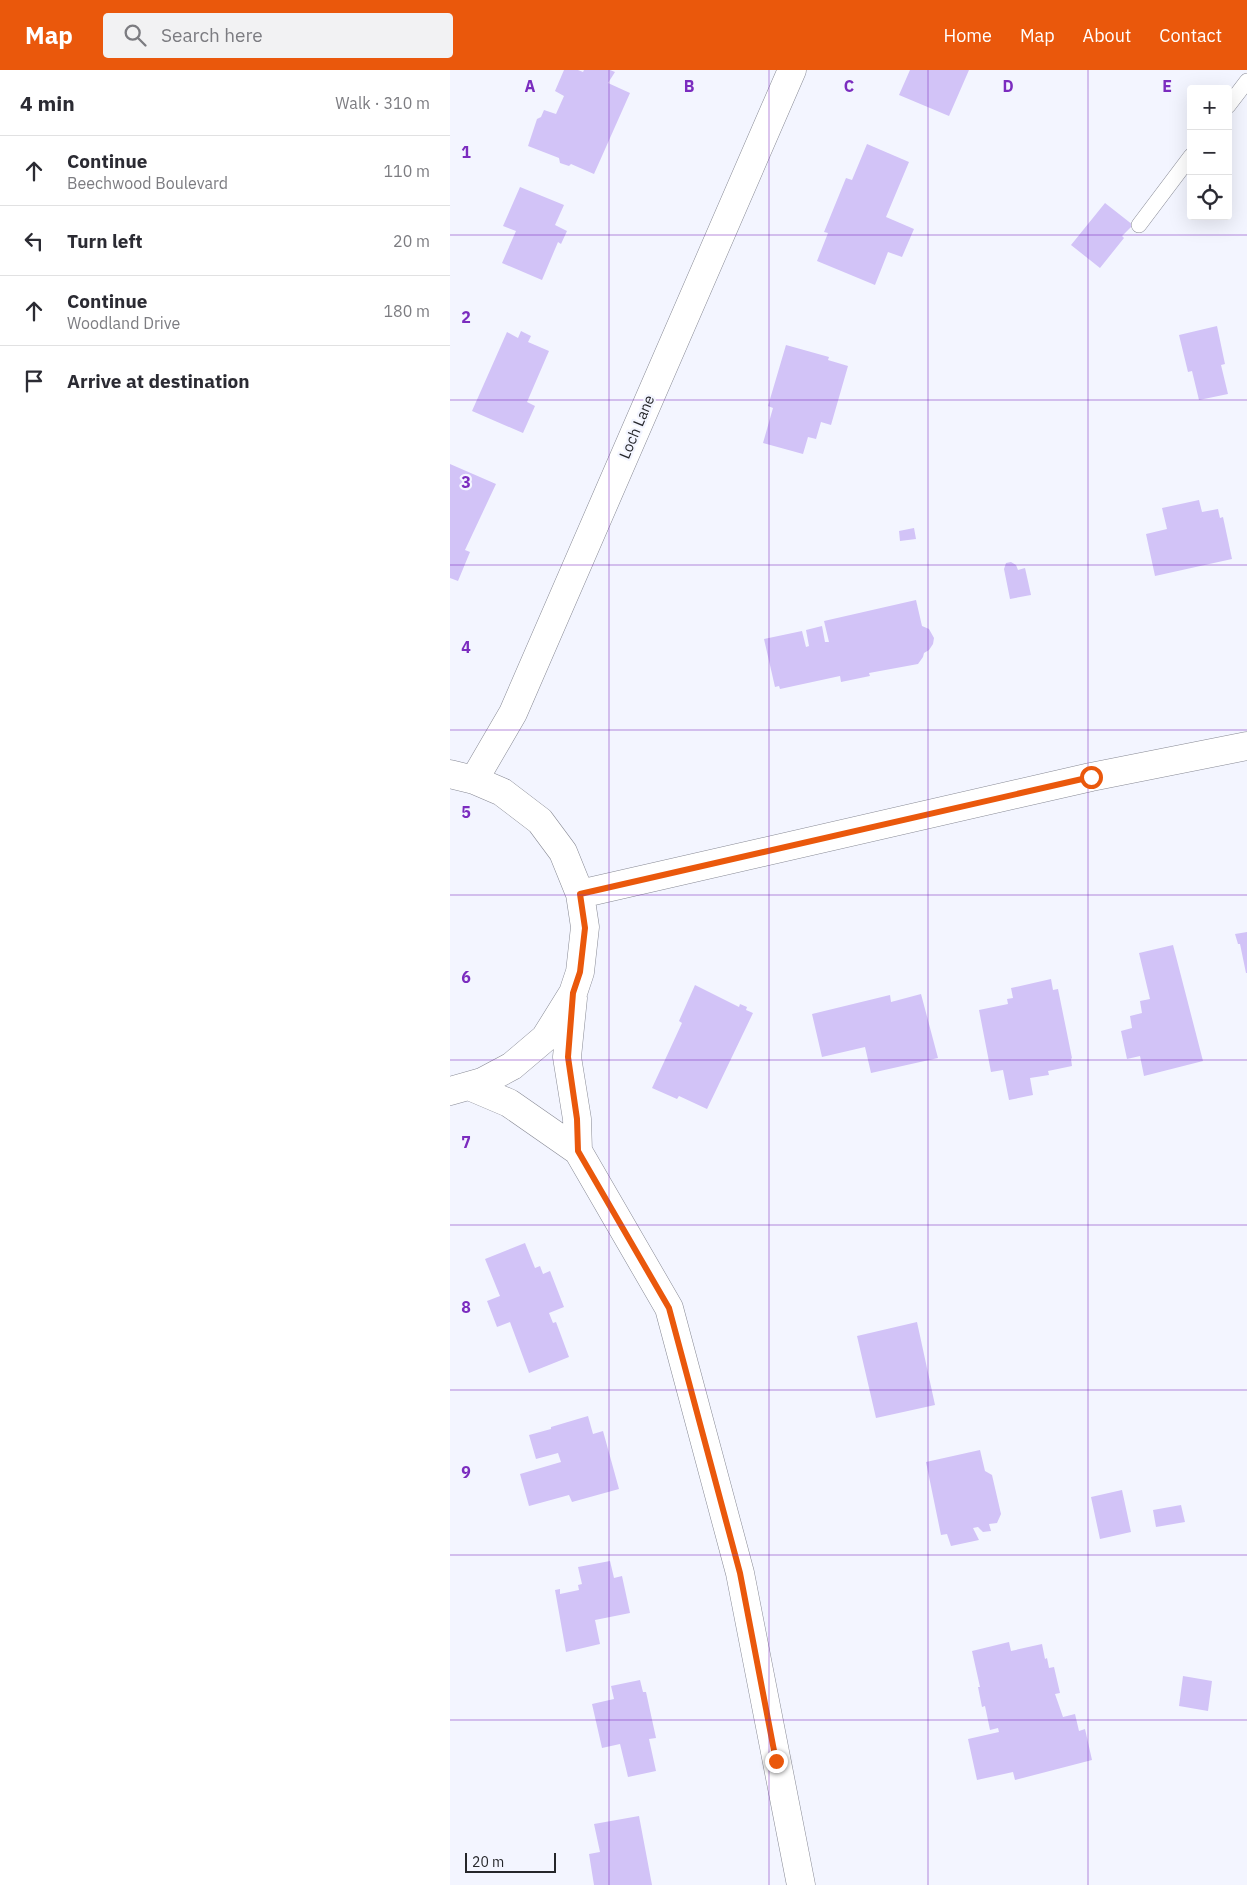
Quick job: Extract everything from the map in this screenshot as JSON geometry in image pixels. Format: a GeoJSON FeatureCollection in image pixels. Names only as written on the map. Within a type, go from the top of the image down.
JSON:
{"type":"FeatureCollection","features":[{"type":"Feature","properties":{"kind":"street","name":"Loch Lane"},"geometry":{"type":"LineString","coordinates":[[462,777],[513,713],[792,70]]}},
{"type":"Feature","properties":{"kind":"street"},"geometry":{"type":"LineString","coordinates":[[580,894],[1091,777],[1247,746]]}},
{"type":"Feature","properties":{"kind":"street"},"geometry":{"type":"LineString","coordinates":[[460,1088],[482,1082],[512,1066],[545,1038],[573,993],[580,972],[585,928],[580,894],[563,852],[540,821],[502,792],[462,777]]}},
{"type":"Feature","properties":{"kind":"street"},"geometry":{"type":"LineString","coordinates":[[573,993],[568,1057],[577,1119],[578,1151]]}},
{"type":"Feature","properties":{"kind":"street"},"geometry":{"type":"LineString","coordinates":[[460,1088],[509,1103],[578,1151],[669,1308],[740,1573],[801,1885]]}},
{"type":"Feature","properties":{"kind":"lane"},"geometry":{"type":"LineString","coordinates":[[1232,101],[1247,81]]}},
{"type":"Feature","properties":{"kind":"lane"},"geometry":{"type":"LineString","coordinates":[[1140,225],[1187,161]]}},
{"type":"Feature","properties":{"kind":"building"},"geometry":{"type":"Polygon","coordinates":[[[564,70],[583,72],[584,70],[610,70],[615,72],[608,83],[630,93],[594,174],[571,164],[569,166],[560,163],[559,158],[528,146],[537,119],[541,117],[544,110],[556,114],[564,96],[555,91],[564,70]]]}},
{"type":"Feature","properties":{"kind":"building"},"geometry":{"type":"Polygon","coordinates":[[[910,70],[969,70],[949,116],[899,95],[910,70]]]}},
{"type":"Feature","properties":{"kind":"building"},"geometry":{"type":"Polygon","coordinates":[[[867,144],[909,162],[886,217],[914,229],[902,257],[888,252],[875,285],[817,261],[828,233],[824,232],[846,178],[852,180],[867,144]]]}},
{"type":"Feature","properties":{"kind":"building"},"geometry":{"type":"Polygon","coordinates":[[[520,187],[564,205],[555,225],[567,231],[561,244],[558,242],[542,280],[502,263],[516,231],[503,226],[520,187]]]}},
{"type":"Feature","properties":{"kind":"building"},"geometry":{"type":"Polygon","coordinates":[[[1105,203],[1133,225],[1122,236],[1124,238],[1100,268],[1071,245],[1105,203]]]}},
{"type":"Feature","properties":{"kind":"building"},"geometry":{"type":"Polygon","coordinates":[[[1217,326],[1225,364],[1221,365],[1228,394],[1199,400],[1192,371],[1188,372],[1179,335],[1217,326]]]}},
{"type":"Feature","properties":{"kind":"building"},"geometry":{"type":"Polygon","coordinates":[[[521,331],[531,336],[528,342],[549,351],[527,402],[535,406],[523,433],[472,411],[507,332],[518,338],[521,331]]]}},
{"type":"Feature","properties":{"kind":"building"},"geometry":{"type":"Polygon","coordinates":[[[786,345],[829,357],[828,360],[848,366],[831,425],[821,422],[816,439],[808,437],[803,454],[763,443],[773,408],[768,406],[786,345]]]}},
{"type":"Feature","properties":{"kind":"building"},"geometry":{"type":"Polygon","coordinates":[[[450,464],[496,484],[465,550],[470,552],[458,581],[450,578],[450,464]]]}},
{"type":"Feature","properties":{"kind":"building"},"geometry":{"type":"Polygon","coordinates":[[[1199,500],[1202,512],[1218,509],[1220,518],[1223,517],[1232,559],[1155,576],[1146,534],[1167,529],[1162,508],[1199,500]]]}},
{"type":"Feature","properties":{"kind":"building"},"geometry":{"type":"Polygon","coordinates":[[[914,528],[916,539],[900,541],[899,531],[914,528]]]}},
{"type":"Feature","properties":{"kind":"building"},"geometry":{"type":"Polygon","coordinates":[[[1011,562],[1016,565],[1018,570],[1025,568],[1031,595],[1010,599],[1004,569],[1006,563],[1011,562]]]}},
{"type":"Feature","properties":{"kind":"building"},"geometry":{"type":"Polygon","coordinates":[[[916,600],[922,626],[929,629],[934,638],[933,644],[924,653],[918,664],[869,673],[870,676],[841,682],[840,676],[780,689],[779,686],[775,687],[764,639],[802,631],[806,647],[809,646],[806,630],[822,626],[825,642],[829,642],[824,621],[916,600]]]}},
{"type":"Feature","properties":{"kind":"building"},"geometry":{"type":"Polygon","coordinates":[[[1247,932],[1246,973],[1240,944],[1238,944],[1235,934],[1247,932]]]}},
{"type":"Feature","properties":{"kind":"building"},"geometry":{"type":"Polygon","coordinates":[[[1173,945],[1203,1061],[1144,1076],[1140,1056],[1127,1059],[1121,1031],[1132,1028],[1130,1016],[1142,1013],[1140,1001],[1150,999],[1139,953],[1173,945]]]}},
{"type":"Feature","properties":{"kind":"building"},"geometry":{"type":"Polygon","coordinates":[[[1051,979],[1053,990],[1058,989],[1072,1066],[1048,1071],[1049,1075],[1030,1078],[1033,1095],[1009,1100],[1003,1070],[991,1072],[979,1010],[1008,1004],[1007,999],[1013,998],[1011,988],[1051,979]]]}},
{"type":"Feature","properties":{"kind":"building"},"geometry":{"type":"Polygon","coordinates":[[[695,985],[739,1007],[740,1004],[747,1007],[746,1010],[753,1013],[707,1109],[679,1096],[677,1099],[652,1088],[682,1023],[679,1021],[695,985]]]}},
{"type":"Feature","properties":{"kind":"building"},"geometry":{"type":"Polygon","coordinates":[[[921,994],[938,1058],[871,1073],[865,1047],[822,1057],[812,1014],[890,995],[891,1002],[921,994]]]}},
{"type":"Feature","properties":{"kind":"building"},"geometry":{"type":"Polygon","coordinates":[[[525,1243],[535,1268],[540,1266],[543,1274],[550,1271],[564,1307],[549,1313],[553,1323],[556,1322],[569,1357],[529,1373],[510,1322],[497,1327],[487,1301],[500,1296],[485,1259],[525,1243]]]}},
{"type":"Feature","properties":{"kind":"building"},"geometry":{"type":"Polygon","coordinates":[[[917,1322],[935,1405],[876,1418],[857,1336],[917,1322]]]}},
{"type":"Feature","properties":{"kind":"building"},"geometry":{"type":"Polygon","coordinates":[[[588,1416],[593,1434],[603,1431],[619,1489],[572,1502],[569,1495],[529,1506],[520,1474],[561,1462],[558,1453],[536,1459],[529,1435],[588,1416]]]}},
{"type":"Feature","properties":{"kind":"building"},"geometry":{"type":"Polygon","coordinates":[[[980,1450],[985,1471],[992,1475],[1001,1514],[997,1523],[989,1524],[991,1531],[983,1532],[978,1527],[973,1528],[979,1540],[951,1546],[947,1534],[941,1535],[926,1462],[980,1450]]]}},
{"type":"Feature","properties":{"kind":"building"},"geometry":{"type":"Polygon","coordinates":[[[1122,1490],[1131,1532],[1100,1539],[1091,1497],[1122,1490]]]}},
{"type":"Feature","properties":{"kind":"building"},"geometry":{"type":"Polygon","coordinates":[[[1181,1505],[1185,1522],[1156,1527],[1153,1510],[1181,1505]]]}},
{"type":"Feature","properties":{"kind":"building"},"geometry":{"type":"Polygon","coordinates":[[[610,1561],[614,1578],[622,1576],[630,1613],[595,1620],[600,1644],[566,1652],[555,1590],[560,1589],[560,1594],[579,1590],[578,1585],[582,1584],[578,1567],[610,1561]]]}},
{"type":"Feature","properties":{"kind":"building"},"geometry":{"type":"Polygon","coordinates":[[[1009,1642],[1011,1651],[1042,1644],[1049,1668],[1054,1667],[1060,1693],[1055,1694],[1063,1717],[1075,1714],[1079,1731],[1085,1729],[1092,1760],[1015,1780],[1013,1772],[977,1780],[968,1739],[999,1732],[998,1728],[990,1730],[985,1706],[982,1707],[978,1687],[980,1687],[972,1651],[1009,1642]]]}},
{"type":"Feature","properties":{"kind":"building"},"geometry":{"type":"Polygon","coordinates":[[[1183,1676],[1212,1681],[1208,1711],[1179,1706],[1183,1676]]]}},
{"type":"Feature","properties":{"kind":"building"},"geometry":{"type":"Polygon","coordinates":[[[640,1680],[643,1692],[646,1692],[656,1738],[649,1739],[656,1771],[628,1777],[620,1744],[602,1748],[592,1704],[614,1699],[611,1686],[640,1680]]]}},
{"type":"Feature","properties":{"kind":"building"},"geometry":{"type":"Polygon","coordinates":[[[639,1816],[652,1885],[594,1885],[589,1854],[600,1852],[594,1824],[639,1816]]]}},
{"type":"Feature","properties":{"kind":"route"},"geometry":{"type":"LineString","coordinates":[[776,1761],[740,1573],[669,1308],[578,1151],[577,1119],[568,1057],[573,993],[580,972],[585,928],[580,894],[1091,777]]}}]}
